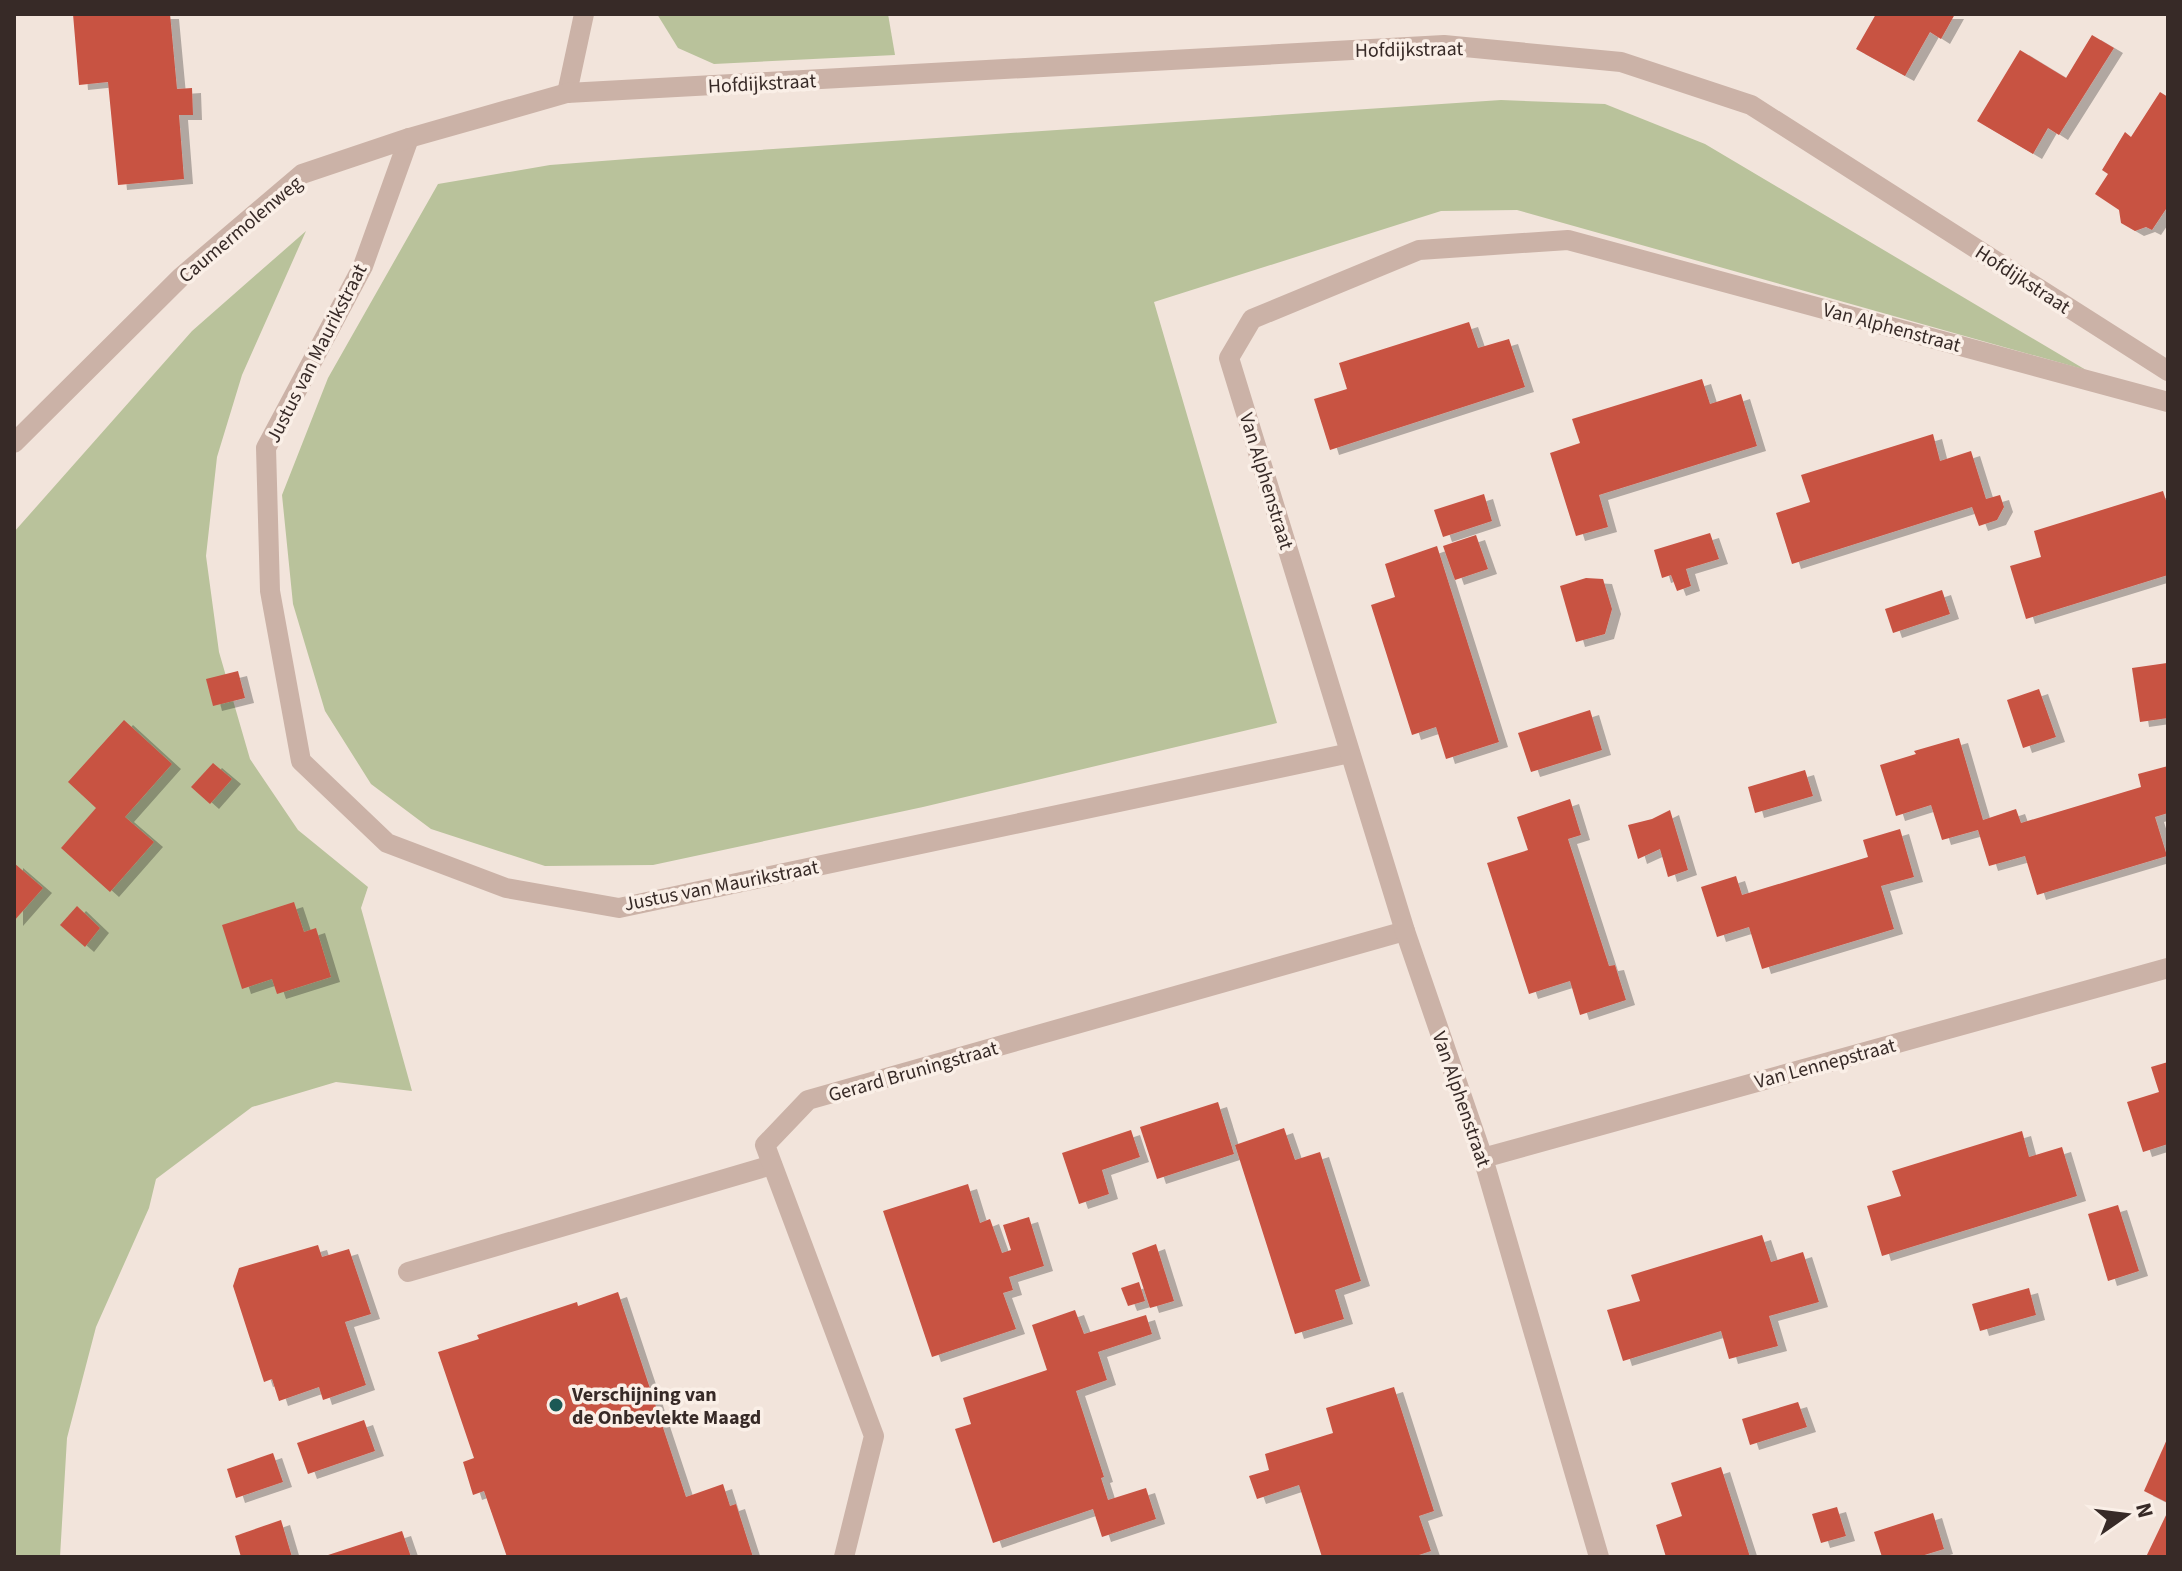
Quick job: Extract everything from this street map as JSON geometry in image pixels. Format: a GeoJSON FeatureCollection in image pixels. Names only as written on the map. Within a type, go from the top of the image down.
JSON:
{"type":"FeatureCollection","features":[{"type":"Feature","properties":{"kind":"street"},"geometry":{"type":"LineString","coordinates":[[567,93],[584,14]]}},
{"type":"Feature","properties":{"kind":"street","name":"Hofdijkstraat"},"geometry":{"type":"LineString","coordinates":[[567,93],[1444,45],[1621,62],[1751,105],[2168,371]]}},
{"type":"Feature","properties":{"kind":"street","name":"Caumermolenweg"},"geometry":{"type":"LineString","coordinates":[[14,443],[181,277],[302,174],[409,138],[567,93]]}},
{"type":"Feature","properties":{"kind":"street","name":"Justus van Maurikstraat"},"geometry":{"type":"LineString","coordinates":[[409,138],[363,266],[266,448],[270,591],[301,761],[387,843],[506,888],[619,908],[1350,753]]}},
{"type":"Feature","properties":{"kind":"street","name":"Van Alphenstraat"},"geometry":{"type":"LineString","coordinates":[[1599,1557],[1483,1158],[1405,931],[1229,358],[1252,319],[1419,250],[1568,240],[2168,402]]}},
{"type":"Feature","properties":{"kind":"street","name":"Gerard Bruningstraat"},"geometry":{"type":"LineString","coordinates":[[772,1165],[765,1145],[808,1100],[1405,931]]}},
{"type":"Feature","properties":{"kind":"street","name":"Van Lennepstraat"},"geometry":{"type":"LineString","coordinates":[[1483,1158],[2168,968]]}},
{"type":"Feature","properties":{"kind":"street"},"geometry":{"type":"LineString","coordinates":[[408,1272],[772,1165],[874,1436],[844,1557]]}},
{"type":"Feature","properties":{"kind":"green space"},"geometry":{"type":"Polygon","coordinates":[[[657,14],[888,14],[895,55],[714,64],[678,48],[657,14]]]}},
{"type":"Feature","properties":{"kind":"green space"},"geometry":{"type":"Polygon","coordinates":[[[1501,100],[1605,104],[1705,144],[2086,370],[1517,210],[1441,211],[1154,302],[1277,723],[923,807],[653,865],[545,866],[431,829],[371,784],[325,711],[293,604],[282,495],[328,378],[438,184],[550,165],[1501,100]]]}},
{"type":"Feature","properties":{"kind":"green space"},"geometry":{"type":"Polygon","coordinates":[[[306,231],[242,375],[217,457],[206,556],[219,652],[250,759],[298,830],[368,887],[361,908],[412,1091],[336,1082],[252,1107],[156,1179],[149,1208],[96,1327],[67,1438],[60,1557],[14,1557],[14,532],[192,331],[306,231]]]}},
{"type":"Feature","properties":{"kind":"building"},"geometry":{"type":"Polygon","coordinates":[[[73,14],[170,14],[177,89],[192,88],[193,115],[179,115],[184,179],[118,185],[108,82],[79,85],[73,14]]]}},
{"type":"Feature","properties":{"kind":"building"},"geometry":{"type":"Polygon","coordinates":[[[1876,14],[1955,14],[1941,39],[1930,32],[1905,76],[1856,49],[1876,14]]]}},
{"type":"Feature","properties":{"kind":"building"},"geometry":{"type":"Polygon","coordinates":[[[2092,35],[2114,48],[2059,135],[2048,128],[2033,154],[1977,121],[2020,50],[2066,78],[2092,35]]]}},
{"type":"Feature","properties":{"kind":"building"},"geometry":{"type":"Polygon","coordinates":[[[2160,92],[2168,97],[2168,206],[2152,230],[2146,227],[2135,231],[2121,223],[2119,210],[2095,194],[2108,174],[2102,170],[2125,132],[2131,137],[2160,92]]]}},
{"type":"Feature","properties":{"kind":"building"},"geometry":{"type":"Polygon","coordinates":[[[1469,322],[1478,348],[1509,339],[1525,387],[1330,450],[1314,399],[1347,389],[1339,363],[1469,322]]]}},
{"type":"Feature","properties":{"kind":"building"},"geometry":{"type":"Polygon","coordinates":[[[1702,379],[1710,404],[1741,394],[1757,446],[1599,495],[1608,527],[1576,536],[1550,453],[1580,443],[1572,419],[1702,379]]]}},
{"type":"Feature","properties":{"kind":"building"},"geometry":{"type":"Polygon","coordinates":[[[1933,434],[1940,461],[1971,451],[1986,499],[2000,495],[2004,507],[1997,520],[1979,526],[1972,507],[1792,564],[1776,513],[1810,502],[1801,475],[1933,434]]]}},
{"type":"Feature","properties":{"kind":"building"},"geometry":{"type":"Polygon","coordinates":[[[2163,491],[2168,507],[2168,575],[2026,619],[2010,566],[2041,557],[2034,531],[2163,491]]]}},
{"type":"Feature","properties":{"kind":"building"},"geometry":{"type":"Polygon","coordinates":[[[1484,494],[1492,521],[1443,537],[1434,510],[1484,494]]]}},
{"type":"Feature","properties":{"kind":"building"},"geometry":{"type":"Polygon","coordinates":[[[1710,533],[1719,559],[1686,569],[1691,586],[1677,591],[1671,575],[1662,578],[1654,550],[1710,533]]]}},
{"type":"Feature","properties":{"kind":"building"},"geometry":{"type":"Polygon","coordinates":[[[1476,535],[1488,569],[1455,580],[1443,546],[1476,535]]]}},
{"type":"Feature","properties":{"kind":"building"},"geometry":{"type":"Polygon","coordinates":[[[1437,546],[1499,742],[1446,759],[1436,727],[1412,735],[1371,605],[1395,597],[1385,564],[1437,546]]]}},
{"type":"Feature","properties":{"kind":"building"},"geometry":{"type":"Polygon","coordinates":[[[1586,578],[1603,579],[1612,609],[1605,634],[1576,642],[1560,586],[1586,578]]]}},
{"type":"Feature","properties":{"kind":"building"},"geometry":{"type":"Polygon","coordinates":[[[1942,590],[1950,614],[1893,633],[1885,609],[1942,590]]]}},
{"type":"Feature","properties":{"kind":"building"},"geometry":{"type":"Polygon","coordinates":[[[2167,663],[2168,718],[2140,722],[2132,668],[2167,663]]]}},
{"type":"Feature","properties":{"kind":"building"},"geometry":{"type":"Polygon","coordinates":[[[238,671],[245,698],[213,706],[206,679],[238,671]]]}},
{"type":"Feature","properties":{"kind":"building"},"geometry":{"type":"Polygon","coordinates":[[[2039,689],[2056,737],[2023,748],[2007,700],[2039,689]]]}},
{"type":"Feature","properties":{"kind":"building"},"geometry":{"type":"Polygon","coordinates":[[[1590,710],[1602,750],[1531,772],[1518,733],[1590,710]]]}},
{"type":"Feature","properties":{"kind":"building"},"geometry":{"type":"Polygon","coordinates":[[[124,720],[172,764],[125,817],[154,842],[110,892],[61,848],[96,808],[68,782],[124,720]]]}},
{"type":"Feature","properties":{"kind":"building"},"geometry":{"type":"Polygon","coordinates":[[[1959,738],[1983,820],[2016,809],[2021,823],[2141,787],[2138,774],[2168,766],[2168,813],[2155,817],[2167,856],[2037,895],[2025,856],[1989,866],[1978,830],[1942,840],[1931,805],[1896,816],[1880,765],[1959,738]]]}},
{"type":"Feature","properties":{"kind":"building"},"geometry":{"type":"Polygon","coordinates":[[[213,763],[232,779],[210,804],[191,787],[213,763]]]}},
{"type":"Feature","properties":{"kind":"building"},"geometry":{"type":"Polygon","coordinates":[[[1805,770],[1813,796],[1755,813],[1748,787],[1805,770]]]}},
{"type":"Feature","properties":{"kind":"building"},"geometry":{"type":"Polygon","coordinates":[[[1570,799],[1581,835],[1568,839],[1609,966],[1615,965],[1626,1000],[1580,1015],[1570,981],[1529,994],[1487,863],[1528,850],[1517,817],[1570,799]]]}},
{"type":"Feature","properties":{"kind":"building"},"geometry":{"type":"Polygon","coordinates":[[[1670,810],[1688,870],[1668,877],[1660,849],[1638,859],[1628,825],[1652,819],[1670,810]]]}},
{"type":"Feature","properties":{"kind":"building"},"geometry":{"type":"Polygon","coordinates":[[[1900,829],[1914,877],[1881,886],[1894,929],[1762,969],[1749,927],[1717,937],[1701,887],[1736,876],[1742,895],[1868,857],[1863,840],[1900,829]]]}},
{"type":"Feature","properties":{"kind":"building"},"geometry":{"type":"Polygon","coordinates":[[[14,863],[43,888],[14,921],[14,863]]]}},
{"type":"Feature","properties":{"kind":"building"},"geometry":{"type":"Polygon","coordinates":[[[294,902],[304,932],[316,928],[331,977],[277,994],[272,979],[242,989],[222,925],[294,902]]]}},
{"type":"Feature","properties":{"kind":"building"},"geometry":{"type":"Polygon","coordinates":[[[77,906],[100,928],[85,947],[60,925],[77,906]]]}},
{"type":"Feature","properties":{"kind":"building"},"geometry":{"type":"Polygon","coordinates":[[[2168,1062],[2168,1144],[2143,1152],[2127,1102],[2159,1092],[2151,1067],[2168,1062]]]}},
{"type":"Feature","properties":{"kind":"building"},"geometry":{"type":"Polygon","coordinates":[[[1218,1102],[1234,1154],[1157,1179],[1140,1127],[1218,1102]]]}},
{"type":"Feature","properties":{"kind":"building"},"geometry":{"type":"Polygon","coordinates":[[[1284,1128],[1295,1160],[1320,1152],[1361,1281],[1335,1290],[1344,1319],[1295,1334],[1235,1145],[1284,1128]]]}},
{"type":"Feature","properties":{"kind":"building"},"geometry":{"type":"Polygon","coordinates":[[[1131,1130],[1140,1157],[1102,1170],[1109,1194],[1079,1204],[1062,1153],[1131,1130]]]}},
{"type":"Feature","properties":{"kind":"building"},"geometry":{"type":"Polygon","coordinates":[[[2022,1131],[2029,1157],[2062,1147],[2077,1196],[1882,1256],[1867,1206],[1901,1196],[1892,1171],[2022,1131]]]}},
{"type":"Feature","properties":{"kind":"building"},"geometry":{"type":"Polygon","coordinates":[[[968,1184],[980,1223],[990,1219],[1002,1253],[1011,1250],[1003,1225],[1029,1217],[1044,1266],[1009,1277],[1013,1290],[1003,1293],[1016,1329],[932,1357],[883,1211],[968,1184]]]}},
{"type":"Feature","properties":{"kind":"building"},"geometry":{"type":"Polygon","coordinates":[[[2118,1205],[2139,1271],[2108,1281],[2088,1214],[2118,1205]]]}},
{"type":"Feature","properties":{"kind":"building"},"geometry":{"type":"Polygon","coordinates":[[[1762,1235],[1771,1262],[1803,1252],[1819,1302],[1769,1316],[1778,1346],[1729,1359],[1721,1331],[1623,1361],[1607,1310],[1640,1301],[1631,1275],[1762,1235]]]}},
{"type":"Feature","properties":{"kind":"building"},"geometry":{"type":"Polygon","coordinates":[[[1156,1244],[1174,1301],[1150,1308],[1132,1253],[1156,1244]]]}},
{"type":"Feature","properties":{"kind":"building"},"geometry":{"type":"Polygon","coordinates":[[[318,1245],[322,1257],[349,1249],[371,1314],[345,1322],[366,1385],[323,1400],[319,1387],[279,1401],[272,1379],[264,1382],[233,1286],[239,1268],[318,1245]]]}},
{"type":"Feature","properties":{"kind":"building"},"geometry":{"type":"Polygon","coordinates":[[[1139,1282],[1145,1301],[1128,1306],[1121,1288],[1139,1282]]]}},
{"type":"Feature","properties":{"kind":"building"},"geometry":{"type":"Polygon","coordinates":[[[2029,1288],[2036,1315],[1980,1331],[1972,1304],[2029,1288]]]}},
{"type":"Feature","properties":{"kind":"building","name":"Verschijning van de Onbevlekte Maagd"},"geometry":{"type":"Polygon","coordinates":[[[618,1292],[686,1497],[723,1484],[730,1506],[736,1504],[753,1557],[507,1557],[484,1491],[473,1495],[463,1462],[474,1458],[438,1352],[479,1339],[477,1335],[618,1292]]]}},
{"type":"Feature","properties":{"kind":"building"},"geometry":{"type":"Polygon","coordinates":[[[1075,1310],[1084,1334],[1146,1315],[1152,1334],[1098,1352],[1107,1380],[1076,1391],[1104,1477],[1101,1478],[1108,1500],[1146,1488],[1156,1519],[1102,1537],[1093,1509],[993,1543],[955,1429],[971,1424],[963,1398],[1047,1370],[1032,1325],[1075,1310]]]}},
{"type":"Feature","properties":{"kind":"building"},"geometry":{"type":"Polygon","coordinates":[[[1394,1387],[1434,1511],[1419,1516],[1431,1551],[1413,1557],[1322,1557],[1299,1485],[1257,1499],[1249,1476],[1269,1470],[1265,1454],[1333,1433],[1326,1408],[1394,1387]]]}},
{"type":"Feature","properties":{"kind":"building"},"geometry":{"type":"Polygon","coordinates":[[[1798,1402],[1807,1427],[1750,1445],[1742,1419],[1798,1402]]]}},
{"type":"Feature","properties":{"kind":"building"},"geometry":{"type":"Polygon","coordinates":[[[364,1420],[375,1451],[308,1474],[297,1443],[364,1420]]]}},
{"type":"Feature","properties":{"kind":"building"},"geometry":{"type":"Polygon","coordinates":[[[2168,1437],[2168,1503],[2144,1491],[2168,1437]]]}},
{"type":"Feature","properties":{"kind":"building"},"geometry":{"type":"Polygon","coordinates":[[[273,1453],[283,1482],[236,1498],[227,1469],[273,1453]]]}},
{"type":"Feature","properties":{"kind":"building"},"geometry":{"type":"Polygon","coordinates":[[[1721,1467],[1750,1557],[1666,1557],[1656,1525],[1682,1516],[1671,1483],[1721,1467]]]}},
{"type":"Feature","properties":{"kind":"building"},"geometry":{"type":"Polygon","coordinates":[[[1837,1507],[1846,1536],[1821,1543],[1812,1514],[1837,1507]]]}},
{"type":"Feature","properties":{"kind":"building"},"geometry":{"type":"Polygon","coordinates":[[[2168,1511],[2168,1557],[2146,1557],[2168,1511]]]}},
{"type":"Feature","properties":{"kind":"building"},"geometry":{"type":"Polygon","coordinates":[[[1933,1513],[1944,1549],[1918,1557],[1882,1557],[1874,1532],[1933,1513]]]}},
{"type":"Feature","properties":{"kind":"building"},"geometry":{"type":"Polygon","coordinates":[[[281,1520],[292,1557],[241,1557],[235,1536],[281,1520]]]}},
{"type":"Feature","properties":{"kind":"building"},"geometry":{"type":"Polygon","coordinates":[[[402,1531],[411,1557],[325,1557],[325,1556],[402,1531]]]}},
{"type":"Feature","properties":{"kind":"place","name":"Verschijning van de Onbevlekte Maagd"},"geometry":{"type":"Point","coordinates":[556,1405]}}]}
